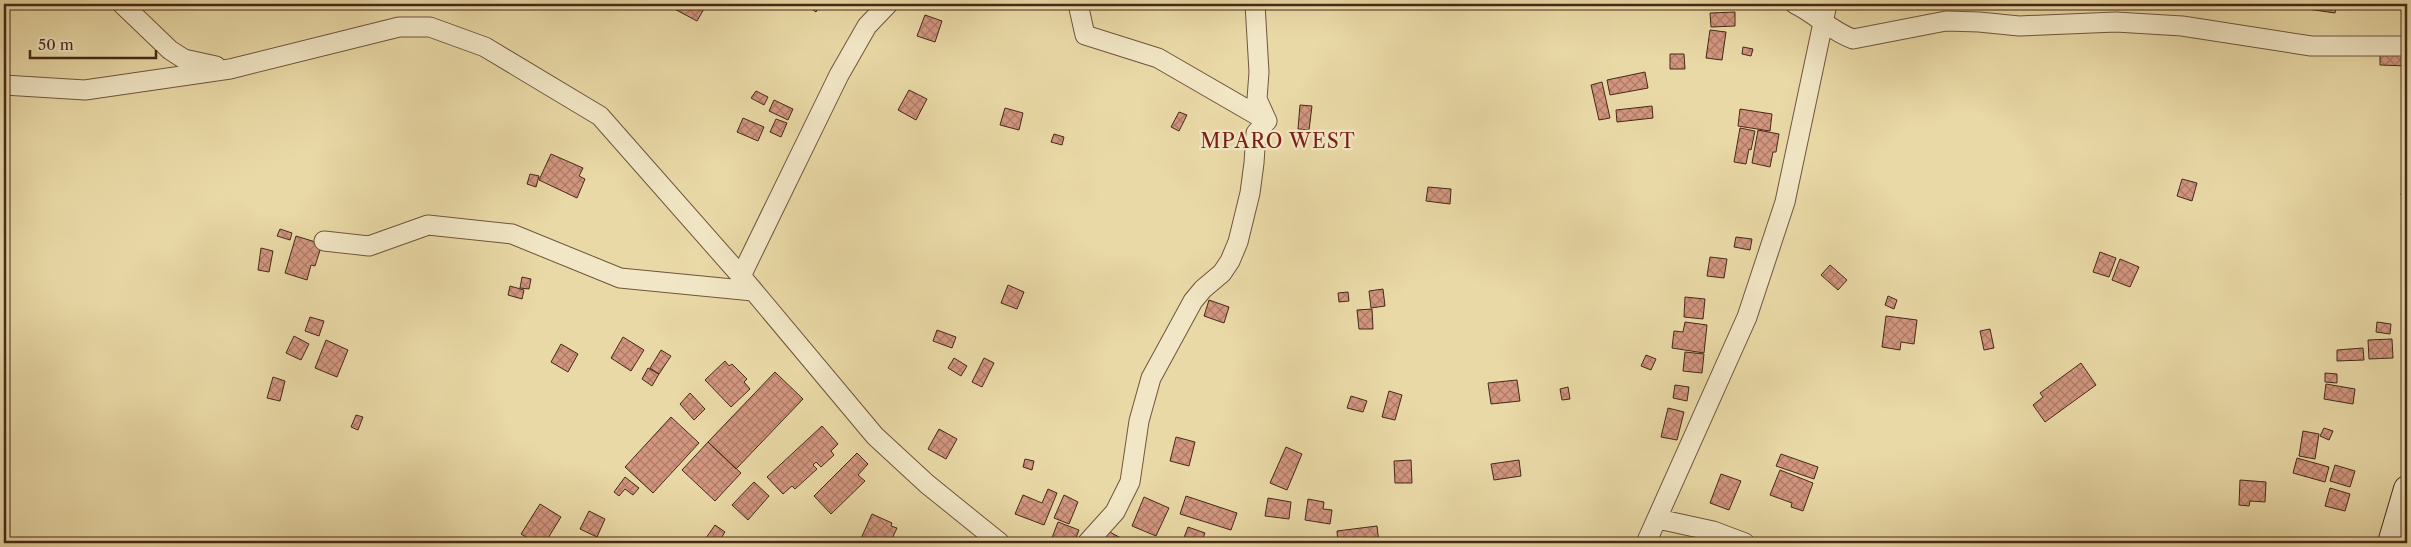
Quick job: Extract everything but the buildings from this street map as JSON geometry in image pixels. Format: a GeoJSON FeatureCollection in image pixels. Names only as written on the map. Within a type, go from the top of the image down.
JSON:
{"type":"FeatureCollection","features":[{"type":"Feature","properties":{"kind":"main road"},"geometry":{"type":"LineString","coordinates":[[2391,543],[2407,489]]}},
{"type":"Feature","properties":{"kind":"street"},"geometry":{"type":"LineString","coordinates":[[122,4],[153,36],[184,59],[230,69]]}},
{"type":"Feature","properties":{"kind":"street"},"geometry":{"type":"LineString","coordinates":[[747,283],[839,74],[867,26],[888,4]]}},
{"type":"Feature","properties":{"kind":"street"},"geometry":{"type":"LineString","coordinates":[[1078,4],[1085,35],[1158,58],[1267,121]]}},
{"type":"Feature","properties":{"kind":"street"},"geometry":{"type":"LineString","coordinates":[[1255,4],[1259,72],[1257,99],[1267,121]]}},
{"type":"Feature","properties":{"kind":"street"},"geometry":{"type":"LineString","coordinates":[[1795,4],[1825,12],[1834,30],[1853,39],[1946,21],[2019,26],[2116,22],[2174,25],[2311,46],[2407,46]]}},
{"type":"Feature","properties":{"kind":"street"},"geometry":{"type":"LineString","coordinates":[[1646,543],[1748,317],[1785,202],[1825,12]]}},
{"type":"Feature","properties":{"kind":"street"},"geometry":{"type":"LineString","coordinates":[[4,85],[85,90],[230,69],[399,27],[430,27],[485,47],[600,116],[747,283],[888,449],[1000,543]]}},
{"type":"Feature","properties":{"kind":"street"},"geometry":{"type":"LineString","coordinates":[[1087,543],[1114,512],[1130,482],[1139,421],[1151,378],[1193,301],[1203,289],[1222,273],[1230,261],[1238,242],[1250,194],[1256,134],[1267,121]]}},
{"type":"Feature","properties":{"kind":"street"},"geometry":{"type":"LineString","coordinates":[[324,241],[369,246],[428,225],[512,234],[620,278],[747,283]]}},
{"type":"Feature","properties":{"kind":"street"},"geometry":{"type":"LineString","coordinates":[[1658,519],[1713,531],[1744,543]]}},
{"type":"Feature","properties":{"kind":"district","name":"MPARO WEST"},"geometry":{"type":"Point","coordinates":[1278,141]}}]}
